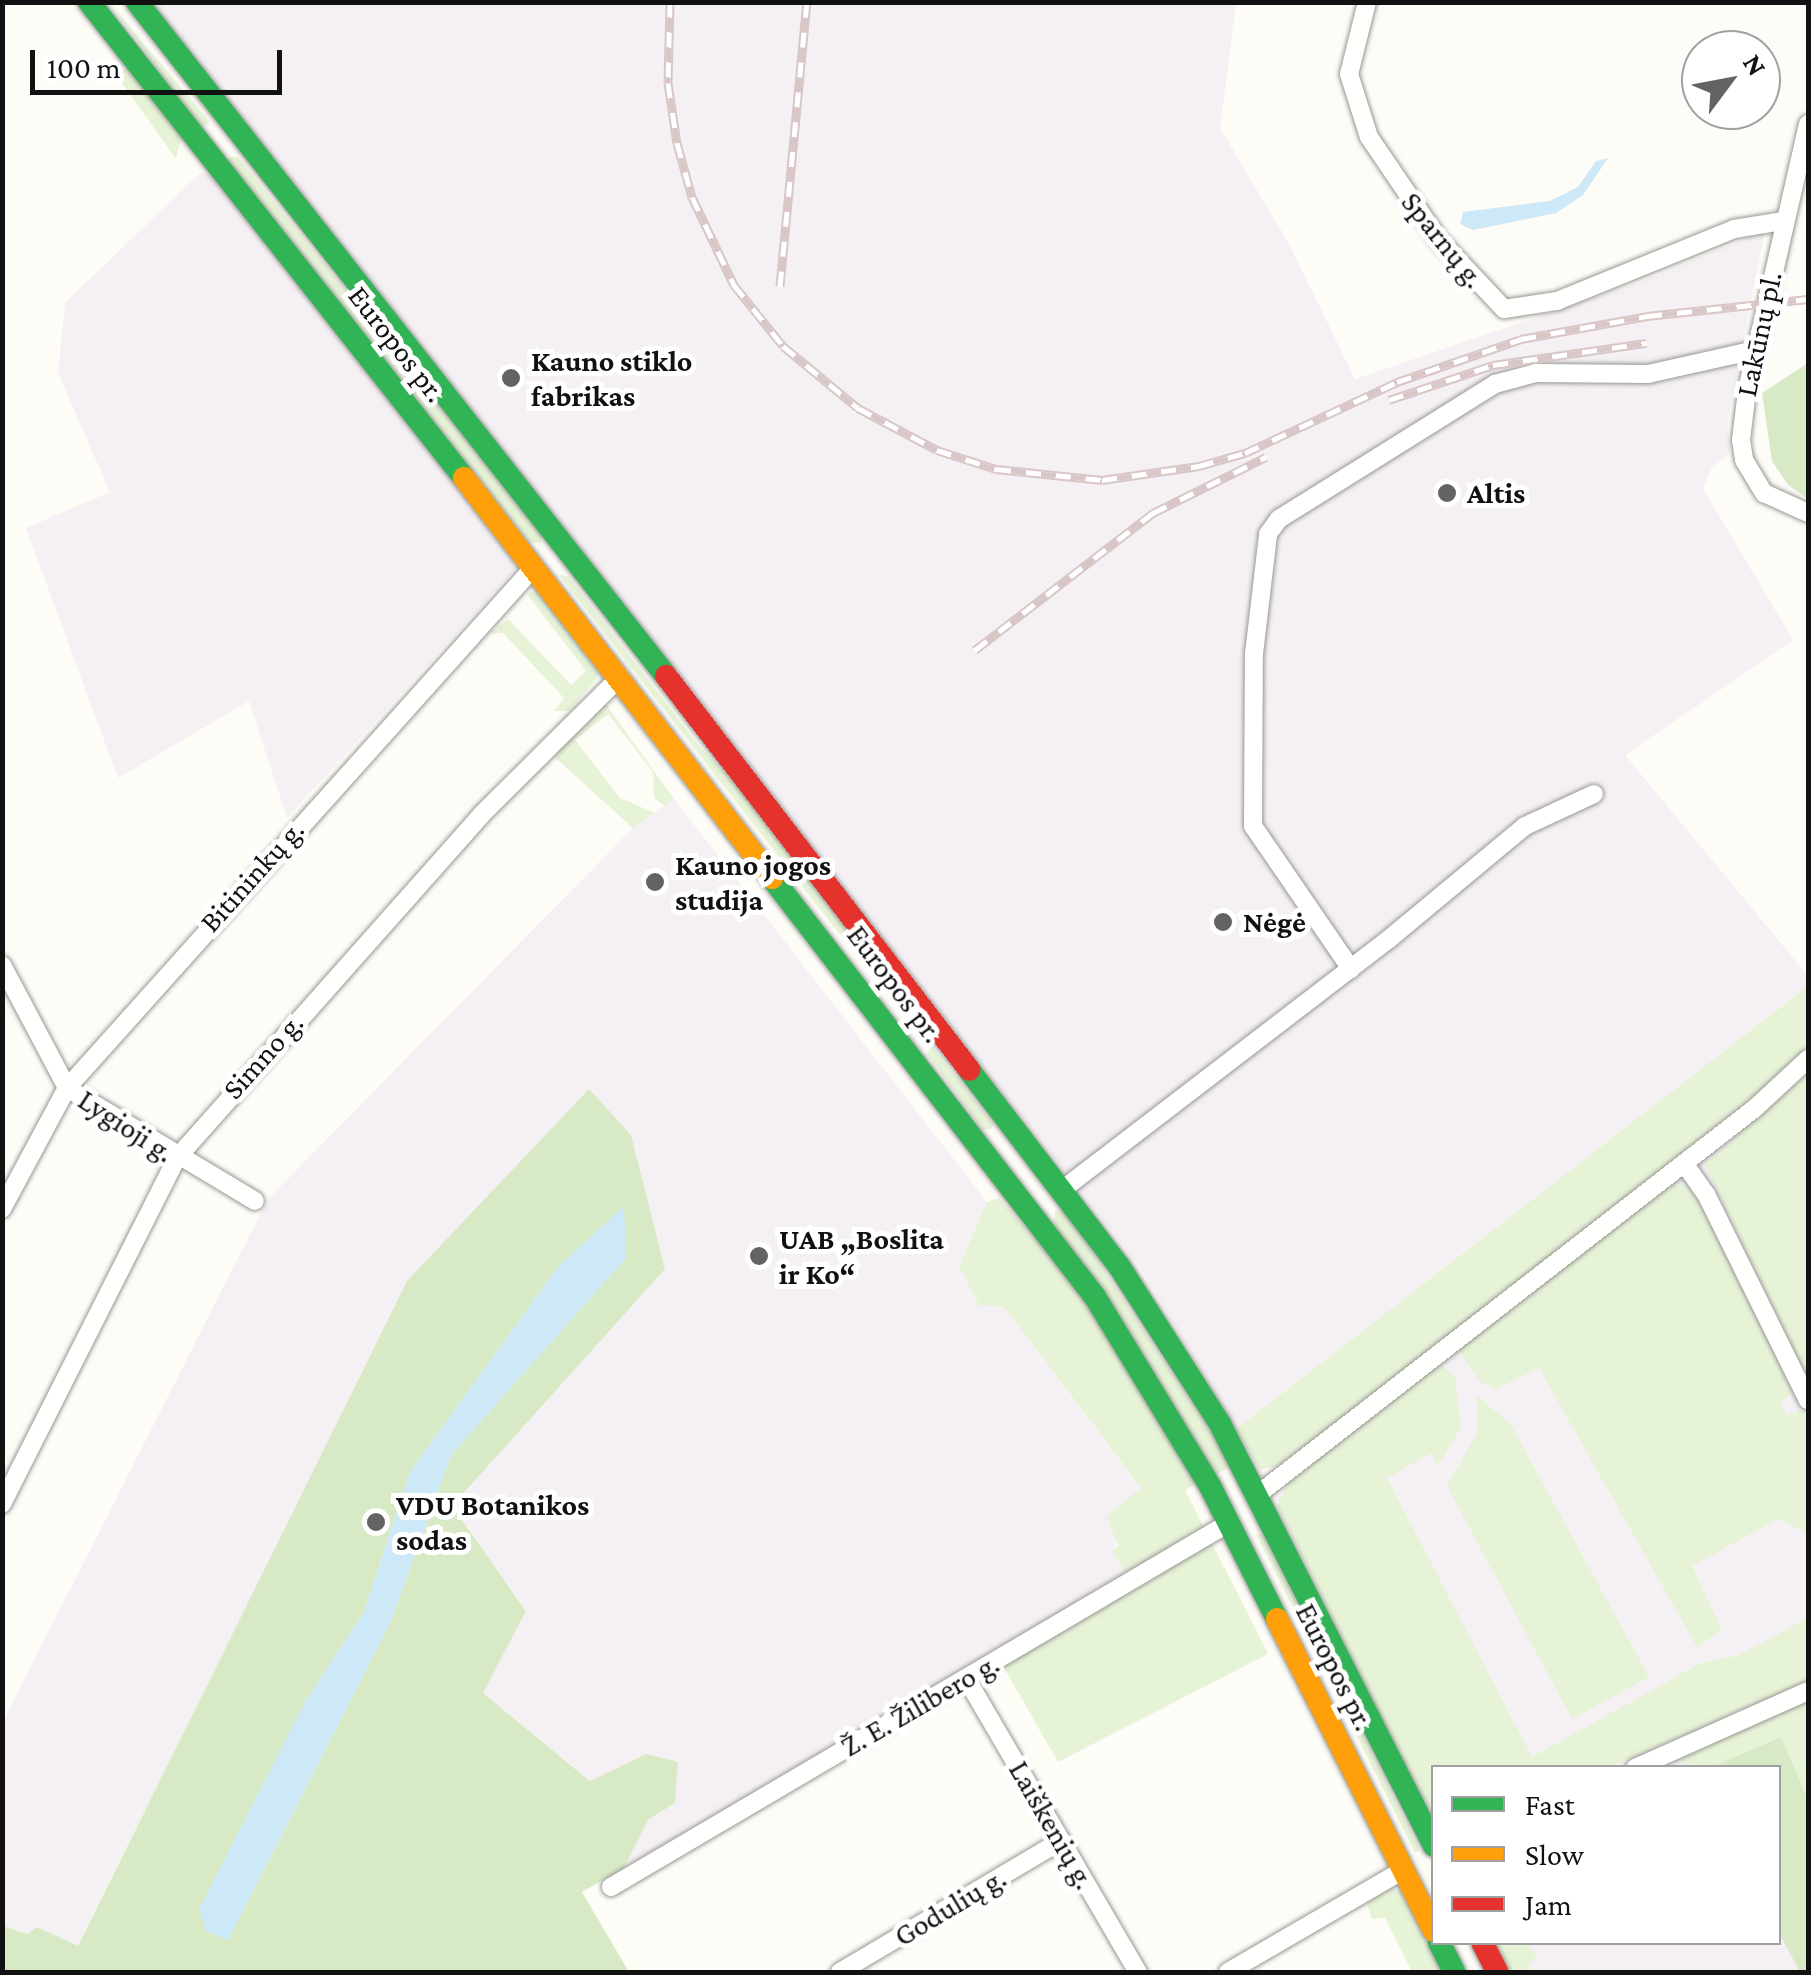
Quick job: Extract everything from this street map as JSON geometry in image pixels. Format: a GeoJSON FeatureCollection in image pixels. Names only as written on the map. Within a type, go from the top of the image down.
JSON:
{"type":"FeatureCollection","features":[{"type":"Feature","properties":{"kind":"main road","name":"Europos pr."},"geometry":{"type":"LineString","coordinates":[[88,2],[620,677],[1032,1214],[1130,1350],[1229,1524],[1431,1924]]}},
{"type":"Feature","properties":{"kind":"main road","name":"Europos pr."},"geometry":{"type":"LineString","coordinates":[[137,2],[935,1025],[1062,1190],[1161,1328],[1260,1500],[1431,1840]]}},
{"type":"Feature","properties":{"kind":"main road"},"geometry":{"type":"LineString","coordinates":[[205,148],[233,125]]}},
{"type":"Feature","properties":{"kind":"main road"},"geometry":{"type":"LineString","coordinates":[[534,567],[550,558],[582,568]]}},
{"type":"Feature","properties":{"kind":"main road"},"geometry":{"type":"LineString","coordinates":[[905,1048],[935,1025]]}},
{"type":"Feature","properties":{"kind":"main road"},"geometry":{"type":"LineString","coordinates":[[1032,1214],[1062,1190]]}},
{"type":"Feature","properties":{"kind":"main road"},"geometry":{"type":"LineString","coordinates":[[1229,1524],[1260,1500]]}},
{"type":"Feature","properties":{"kind":"main road"},"geometry":{"type":"LineString","coordinates":[[1403,1870],[1431,1856]]}},
{"type":"Feature","properties":{"kind":"main road"},"geometry":{"type":"LineString","coordinates":[[1441,1945],[1454,1972]]}},
{"type":"Feature","properties":{"kind":"main road"},"geometry":{"type":"LineString","coordinates":[[1484,1945],[1497,1972]]}},
{"type":"Feature","properties":{"kind":"street","name":"Sparnų g."},"geometry":{"type":"LineString","coordinates":[[1367,2],[1350,74],[1368,138],[1439,240],[1504,309],[1558,301],[1734,229],[1783,222]]}},
{"type":"Feature","properties":{"kind":"street","name":"Lakūnų pl."},"geometry":{"type":"LineString","coordinates":[[1808,124],[1742,415],[1744,460],[1764,493],[1808,513]]}},
{"type":"Feature","properties":{"kind":"street"},"geometry":{"type":"LineString","coordinates":[[1352,969],[1253,826],[1254,654],[1268,534],[1279,519],[1496,384],[1536,373],[1648,374],[1755,350]]}},
{"type":"Feature","properties":{"kind":"street","name":"Bitininkų g."},"geometry":{"type":"LineString","coordinates":[[2,1209],[67,1088],[534,567]]}},
{"type":"Feature","properties":{"kind":"street","name":"Simno g."},"geometry":{"type":"LineString","coordinates":[[2,1504],[176,1159],[458,840],[620,677]]}},
{"type":"Feature","properties":{"kind":"street"},"geometry":{"type":"LineString","coordinates":[[1062,1190],[1352,969],[1525,826],[1594,794]]}},
{"type":"Feature","properties":{"kind":"street","name":"Lygioji g."},"geometry":{"type":"LineString","coordinates":[[2,965],[67,1088],[176,1159],[255,1201]]}},
{"type":"Feature","properties":{"kind":"street"},"geometry":{"type":"LineString","coordinates":[[1260,1500],[1684,1163],[1808,1059]]}},
{"type":"Feature","properties":{"kind":"street"},"geometry":{"type":"LineString","coordinates":[[1684,1163],[1706,1194],[1808,1400]]}},
{"type":"Feature","properties":{"kind":"street","name":"Ž. E. Žilibero g."},"geometry":{"type":"LineString","coordinates":[[611,1887],[1229,1524]]}},
{"type":"Feature","properties":{"kind":"street","name":"Laiškenių g."},"geometry":{"type":"LineString","coordinates":[[966,1678],[1138,1972]]}},
{"type":"Feature","properties":{"kind":"street"},"geometry":{"type":"LineString","coordinates":[[1642,1765],[1808,1691]]}},
{"type":"Feature","properties":{"kind":"street","name":"Godulių g."},"geometry":{"type":"LineString","coordinates":[[840,1972],[1061,1840]]}},
{"type":"Feature","properties":{"kind":"street"},"geometry":{"type":"LineString","coordinates":[[1228,1972],[1403,1870]]}},
{"type":"Feature","properties":{"kind":"shaded area"},"geometry":{"type":"Polygon","coordinates":[[[149,3],[1236,3],[1220,128],[1288,242],[1355,379],[1635,284],[1765,231],[1727,424],[1730,453],[1712,467],[1703,489],[1793,640],[1625,755],[1808,976],[1808,986],[1236,1429],[1140,1267],[149,3]]]}},
{"type":"Feature","properties":{"kind":"shaded area"},"geometry":{"type":"Polygon","coordinates":[[[200,173],[211,174],[518,566],[287,818],[249,701],[118,778],[26,528],[110,492],[58,373],[65,303],[200,173]]]}},
{"type":"Feature","properties":{"kind":"shaded area"},"geometry":{"type":"Polygon","coordinates":[[[674,799],[987,1202],[959,1266],[979,1304],[1004,1307],[1141,1489],[1113,1551],[1126,1574],[623,1869],[649,1819],[675,1803],[645,1754],[591,1781],[483,1693],[526,1610],[452,1506],[665,1269],[631,1135],[407,1281],[77,1947],[37,1927],[27,1934],[3,1926],[3,1722],[268,1199],[633,828],[674,799]]]}},
{"type":"Feature","properties":{"kind":"shaded area"},"geometry":{"type":"Polygon","coordinates":[[[1808,1074],[1808,1972],[1509,1972],[1495,1945],[1781,1945],[1781,1765],[1432,1765],[1277,1499],[1290,1480],[1808,1074]]]}},
{"type":"Feature","properties":{"kind":"green space"},"geometry":{"type":"Polygon","coordinates":[[[110,3],[209,121],[207,126],[200,127],[110,3]]]}},
{"type":"Feature","properties":{"kind":"green space"},"geometry":{"type":"Polygon","coordinates":[[[128,67],[182,135],[176,159],[117,76],[128,67]]]}},
{"type":"Feature","properties":{"kind":"green space"},"geometry":{"type":"Polygon","coordinates":[[[230,157],[238,157],[489,468],[541,533],[541,543],[530,543],[229,163],[230,157]]]}},
{"type":"Feature","properties":{"kind":"green space"},"geometry":{"type":"Polygon","coordinates":[[[1808,363],[1808,499],[1788,485],[1772,461],[1762,393],[1808,363]]]}},
{"type":"Feature","properties":{"kind":"green space"},"geometry":{"type":"Polygon","coordinates":[[[559,575],[569,577],[696,742],[757,807],[912,1016],[908,1022],[559,575]]]}},
{"type":"Feature","properties":{"kind":"green space"},"geometry":{"type":"Polygon","coordinates":[[[537,590],[600,674],[569,711],[554,711],[564,698],[503,633],[488,634],[508,619],[571,685],[586,671],[527,594],[537,590]]]}},
{"type":"Feature","properties":{"kind":"green space"},"geometry":{"type":"Polygon","coordinates":[[[603,700],[674,799],[665,806],[654,798],[653,772],[608,714],[575,740],[620,798],[655,813],[633,828],[550,753],[603,700]]]}},
{"type":"Feature","properties":{"kind":"green space"},"geometry":{"type":"Polygon","coordinates":[[[1808,986],[1808,1048],[1786,1071],[1284,1464],[1260,1470],[1236,1429],[1808,986]]]}},
{"type":"Feature","properties":{"kind":"green space"},"geometry":{"type":"Polygon","coordinates":[[[932,1046],[994,1125],[990,1129],[983,1130],[927,1054],[932,1046]]]}},
{"type":"Feature","properties":{"kind":"green space"},"geometry":{"type":"Polygon","coordinates":[[[1808,1074],[1808,1380],[1705,1164],[1808,1074]]]}},
{"type":"Feature","properties":{"kind":"green space","name":"VDU Botanikos sodas"},"geometry":{"type":"Polygon","coordinates":[[[589,1089],[631,1135],[665,1269],[452,1506],[526,1611],[483,1693],[590,1781],[646,1754],[678,1762],[675,1803],[649,1819],[623,1869],[582,1892],[629,1972],[3,1972],[3,1926],[27,1934],[37,1927],[78,1946],[407,1281],[589,1089]],[[626,1258],[557,1268],[410,1472],[364,1612],[305,1702],[206,1931],[228,1940],[391,1621],[451,1455],[626,1258]]]}},
{"type":"Feature","properties":{"kind":"green space"},"geometry":{"type":"Polygon","coordinates":[[[1685,1185],[1698,1197],[1794,1390],[1780,1403],[1787,1415],[1805,1409],[1808,1416],[1808,1533],[1778,1519],[1692,1566],[1722,1630],[1697,1647],[1539,1368],[1496,1389],[1480,1382],[1458,1349],[1668,1186],[1685,1185]]]}},
{"type":"Feature","properties":{"kind":"green space"},"geometry":{"type":"Polygon","coordinates":[[[999,1198],[1069,1278],[1198,1483],[1185,1490],[1268,1654],[1058,1762],[999,1659],[1131,1582],[1112,1551],[1119,1546],[1106,1517],[1141,1488],[1004,1307],[979,1305],[959,1266],[987,1202],[999,1198]]]}},
{"type":"Feature","properties":{"kind":"green space"},"geometry":{"type":"Polygon","coordinates":[[[1065,1210],[1232,1466],[1215,1475],[1054,1224],[1055,1211],[1065,1210]]]}},
{"type":"Feature","properties":{"kind":"green space"},"geometry":{"type":"Polygon","coordinates":[[[1437,1360],[1455,1377],[1461,1428],[1438,1466],[1431,1453],[1387,1478],[1532,1757],[1701,1663],[1737,1656],[1808,1618],[1808,1680],[1615,1765],[1431,1765],[1431,1817],[1277,1506],[1290,1480],[1437,1360]]]}},
{"type":"Feature","properties":{"kind":"green space"},"geometry":{"type":"Polygon","coordinates":[[[1477,1395],[1511,1425],[1649,1677],[1572,1719],[1447,1486],[1477,1433],[1477,1395]]]}},
{"type":"Feature","properties":{"kind":"green space"},"geometry":{"type":"Polygon","coordinates":[[[1256,1534],[1262,1534],[1420,1850],[1415,1853],[1256,1534]]]}},
{"type":"Feature","properties":{"kind":"green space"},"geometry":{"type":"Polygon","coordinates":[[[1808,1698],[1808,1800],[1781,1738],[1717,1765],[1684,1765],[1681,1755],[1808,1698]]]}},
{"type":"Feature","properties":{"kind":"green space"},"geometry":{"type":"Polygon","coordinates":[[[1781,1737],[1808,1800],[1808,1972],[1800,1972],[1781,1937],[1781,1765],[1717,1765],[1781,1737]]]}},
{"type":"Feature","properties":{"kind":"green space"},"geometry":{"type":"Polygon","coordinates":[[[1385,1887],[1401,1891],[1444,1972],[1412,1972],[1385,1918],[1372,1919],[1367,1903],[1385,1887]]]}},
{"type":"Feature","properties":{"kind":"green space"},"geometry":{"type":"Polygon","coordinates":[[[1495,1945],[1529,1945],[1537,1959],[1528,1964],[1533,1972],[1509,1972],[1495,1945]]]}},
{"type":"Feature","properties":{"kind":"water"},"geometry":{"type":"Polygon","coordinates":[[[1608,158],[1583,195],[1556,213],[1473,230],[1460,224],[1463,212],[1550,201],[1578,187],[1596,161],[1608,158]]]}},
{"type":"Feature","properties":{"kind":"water"},"geometry":{"type":"Polygon","coordinates":[[[624,1206],[626,1258],[451,1455],[391,1621],[228,1940],[206,1931],[199,1909],[305,1702],[364,1612],[410,1472],[557,1268],[624,1206]]]}},
{"type":"Feature","properties":{"kind":"railway"},"geometry":{"type":"LineString","coordinates":[[670,2],[668,83],[677,143],[692,197],[734,285],[783,346],[858,408],[937,450],[996,469],[1102,480],[1199,466],[1245,453],[1397,382],[1521,339],[1647,316],[1808,299]]}},
{"type":"Feature","properties":{"kind":"railway"},"geometry":{"type":"LineString","coordinates":[[780,286],[807,2]]}},
{"type":"Feature","properties":{"kind":"railway"},"geometry":{"type":"LineString","coordinates":[[1389,400],[1493,365],[1646,343]]}},
{"type":"Feature","properties":{"kind":"railway"},"geometry":{"type":"LineString","coordinates":[[975,650],[1153,513],[1266,457]]}},
{"type":"Feature","properties":{"kind":"traffic: fast"},"geometry":{"type":"LineString","coordinates":[[89,2],[464,478]]}},
{"type":"Feature","properties":{"kind":"traffic: fast"},"geometry":{"type":"LineString","coordinates":[[137,2],[666,676]]}},
{"type":"Feature","properties":{"kind":"traffic: fast"},"geometry":{"type":"LineString","coordinates":[[772,878],[1095,1297],[1210,1486],[1277,1619]]}},
{"type":"Feature","properties":{"kind":"traffic: fast"},"geometry":{"type":"LineString","coordinates":[[969,1070],[1119,1266],[1220,1424],[1431,1840]]}},
{"type":"Feature","properties":{"kind":"traffic: fast"},"geometry":{"type":"LineString","coordinates":[[1440,1945],[1454,1972]]}},
{"type":"Feature","properties":{"kind":"traffic: slow"},"geometry":{"type":"LineString","coordinates":[[464,478],[772,878]]}},
{"type":"Feature","properties":{"kind":"traffic: slow"},"geometry":{"type":"LineString","coordinates":[[1277,1619],[1431,1925]]}},
{"type":"Feature","properties":{"kind":"traffic: jam"},"geometry":{"type":"LineString","coordinates":[[666,676],[969,1070]]}},
{"type":"Feature","properties":{"kind":"traffic: jam"},"geometry":{"type":"LineString","coordinates":[[1484,1945],[1497,1972]]}},
{"type":"Feature","properties":{"kind":"place","name":"Kauno stiklo fabrikas"},"geometry":{"type":"Point","coordinates":[511,378]}},
{"type":"Feature","properties":{"kind":"place","name":"Altis"},"geometry":{"type":"Point","coordinates":[1447,493]}},
{"type":"Feature","properties":{"kind":"place","name":"Kauno jogos studija"},"geometry":{"type":"Point","coordinates":[655,882]}},
{"type":"Feature","properties":{"kind":"place","name":"Nėgė"},"geometry":{"type":"Point","coordinates":[1223,922]}},
{"type":"Feature","properties":{"kind":"place","name":"UAB „Boslita ir Ko“"},"geometry":{"type":"Point","coordinates":[759,1256]}},
{"type":"Feature","properties":{"kind":"place","name":"VDU Botanikos sodas"},"geometry":{"type":"Point","coordinates":[376,1522]}}]}
